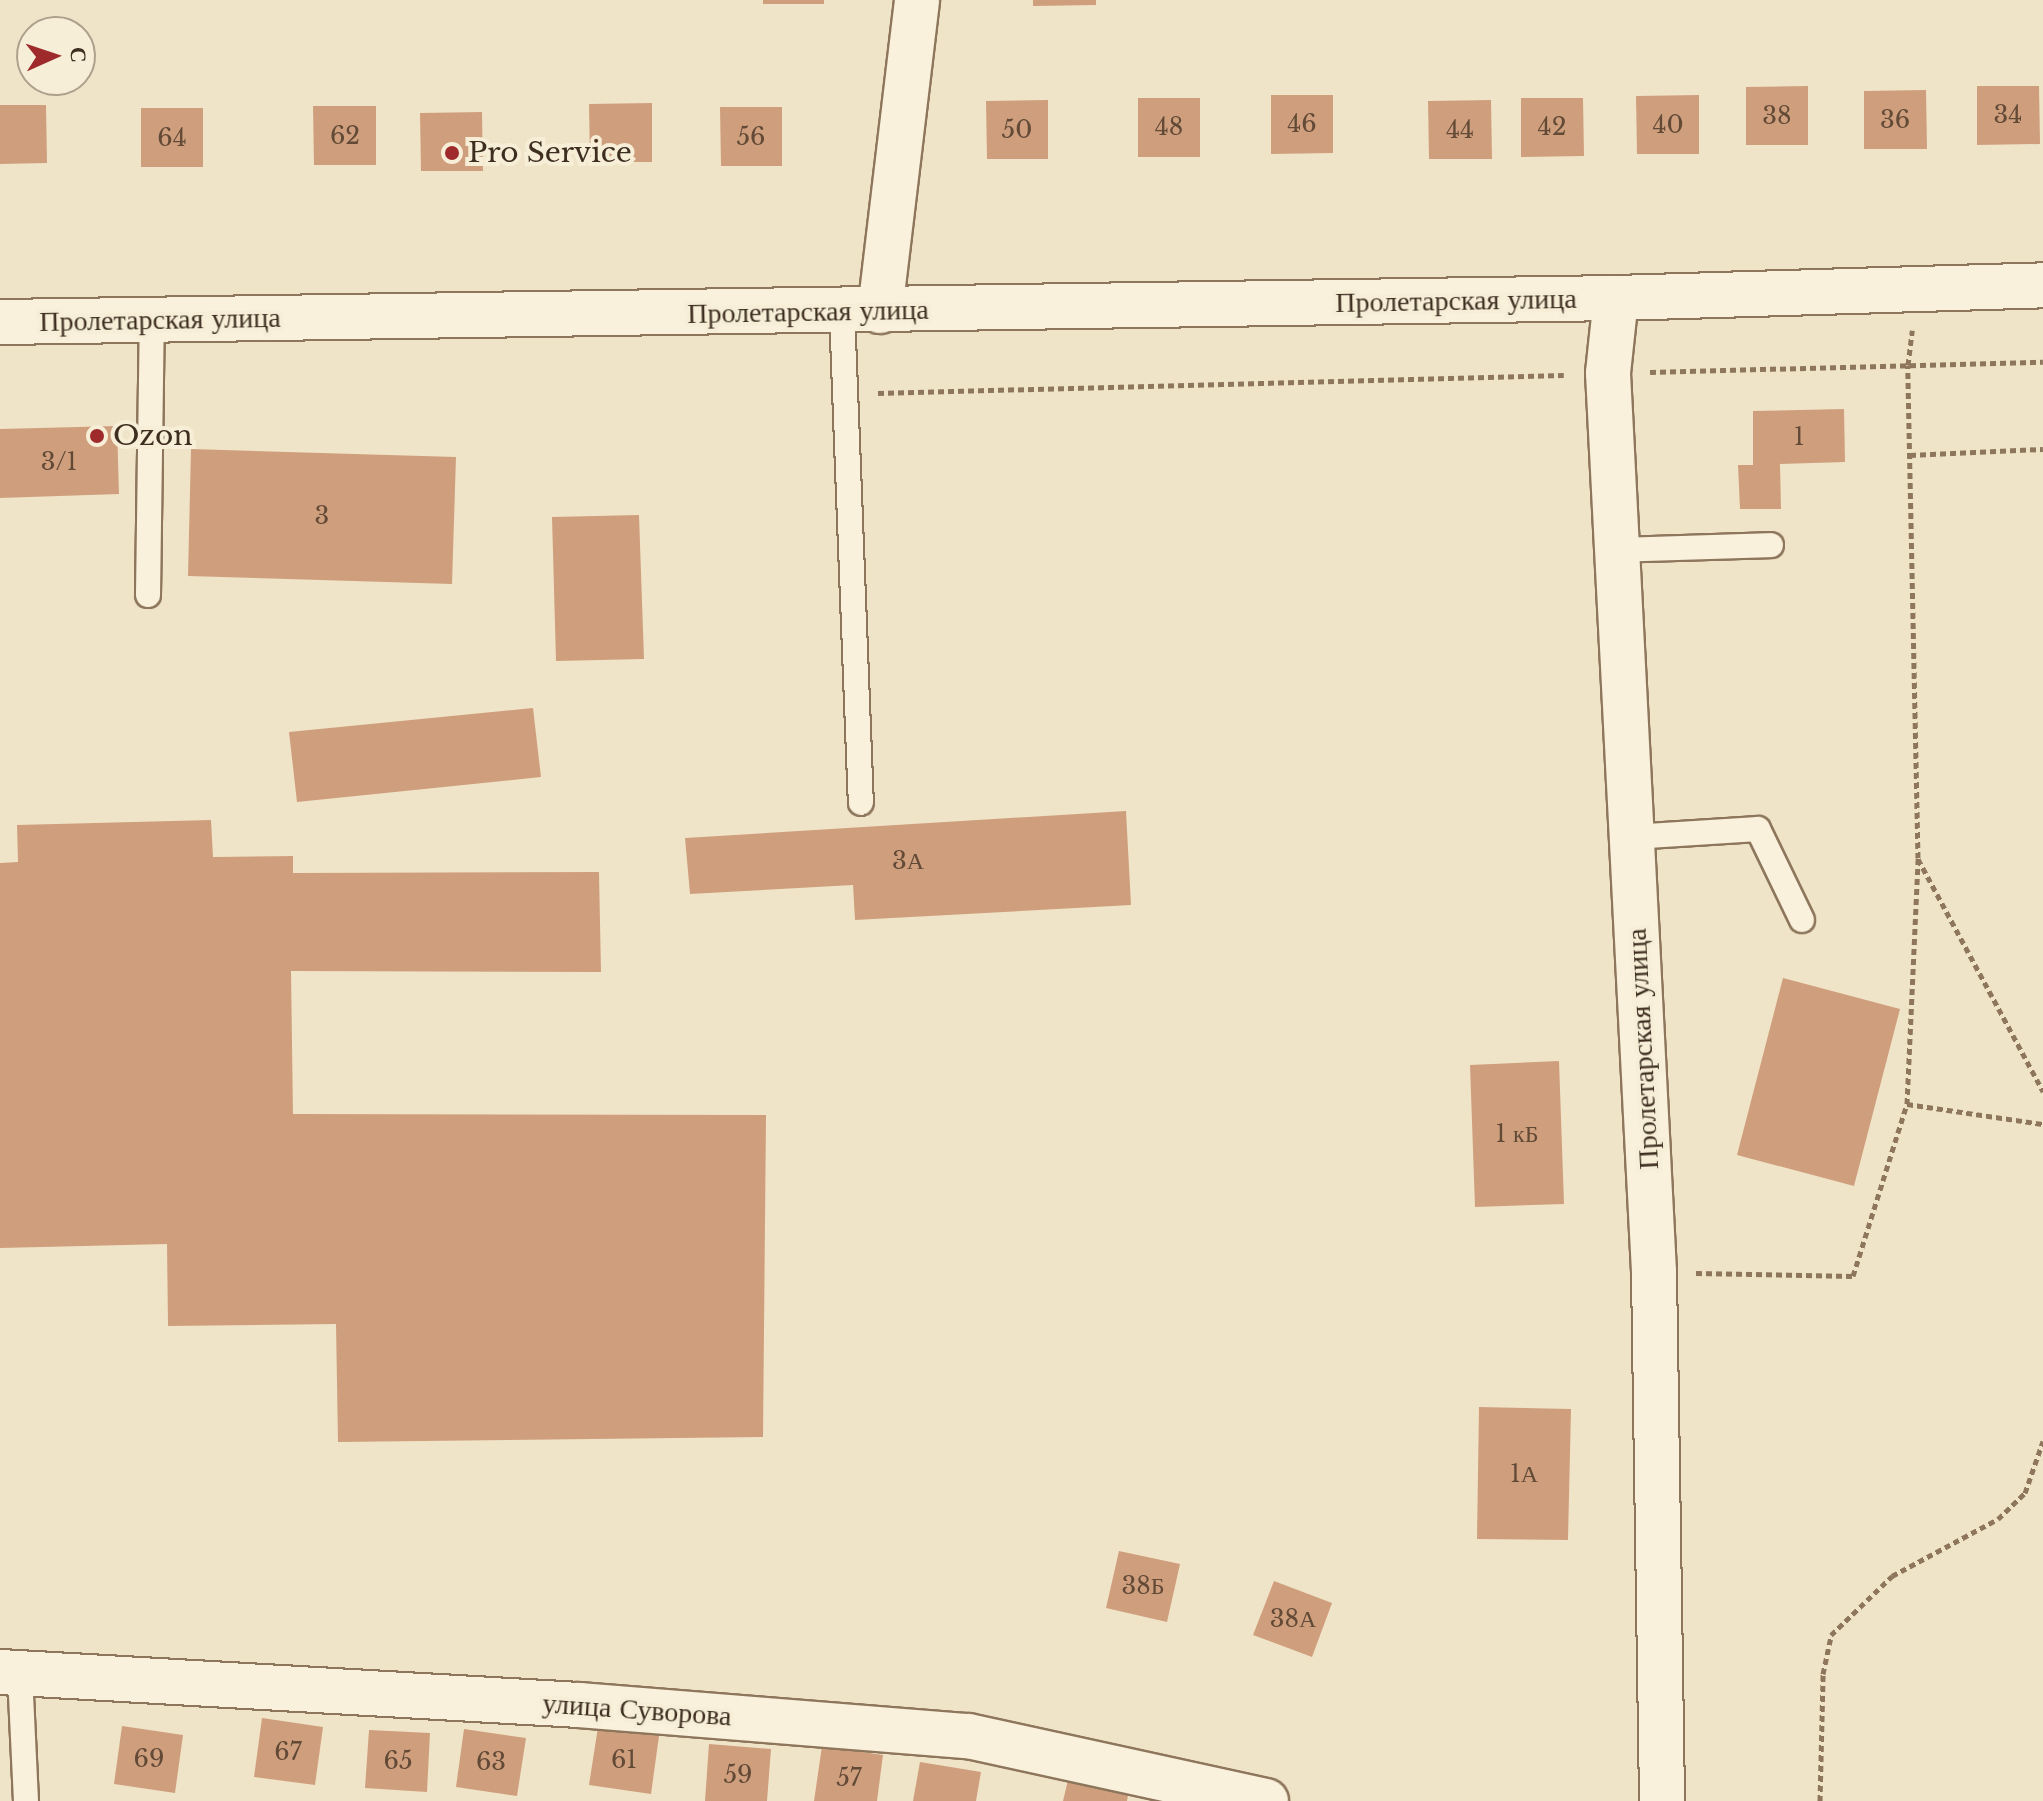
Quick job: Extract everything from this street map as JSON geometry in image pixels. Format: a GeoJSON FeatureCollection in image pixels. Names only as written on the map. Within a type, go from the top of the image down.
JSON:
{"type":"FeatureCollection","features":[{"type":"Feature","properties":{"kind":"street"},"geometry":{"type":"LineString","coordinates":[[861,311],[917,0]]}},
{"type":"Feature","properties":{"kind":"street","name":"Пролетарская улица"},"geometry":{"type":"LineString","coordinates":[[0,322],[1616,298],[2043,285]]}},
{"type":"Feature","properties":{"kind":"street","name":"Пролетарская улица"},"geometry":{"type":"LineString","coordinates":[[1616,298],[1608,373],[1654,1272],[1662,1801]]}},
{"type":"Feature","properties":{"kind":"street","name":"улица Суворова"},"geometry":{"type":"LineString","coordinates":[[10,1673],[579,1705],[968,1736],[1266,1801]]}},
{"type":"Feature","properties":{"kind":"lane"},"geometry":{"type":"LineString","coordinates":[[861,311],[845,394],[861,803]]}},
{"type":"Feature","properties":{"kind":"lane"},"geometry":{"type":"LineString","coordinates":[[148,595],[152,320]]}},
{"type":"Feature","properties":{"kind":"lane"},"geometry":{"type":"LineString","coordinates":[[1616,550],[1771,545]]}},
{"type":"Feature","properties":{"kind":"lane"},"geometry":{"type":"LineString","coordinates":[[1632,837],[1758,829],[1802,920]]}},
{"type":"Feature","properties":{"kind":"lane"},"geometry":{"type":"LineString","coordinates":[[10,1673],[26,1801]]}},
{"type":"Feature","properties":{"kind":"path"},"geometry":{"type":"LineString","coordinates":[[1654,1272],[1853,1276],[1907,1104],[1918,858],[1908,365],[1918,289]]}},
{"type":"Feature","properties":{"kind":"path"},"geometry":{"type":"LineString","coordinates":[[845,394],[2043,362]]}},
{"type":"Feature","properties":{"kind":"path"},"geometry":{"type":"LineString","coordinates":[[1910,455],[2043,449]]}},
{"type":"Feature","properties":{"kind":"path"},"geometry":{"type":"LineString","coordinates":[[1918,858],[2043,1091]]}},
{"type":"Feature","properties":{"kind":"path"},"geometry":{"type":"LineString","coordinates":[[1907,1104],[2043,1124]]}},
{"type":"Feature","properties":{"kind":"path"},"geometry":{"type":"LineString","coordinates":[[1820,1801],[1823,1674],[1831,1635],[1892,1576],[1998,1519],[2025,1493],[2043,1441]]}},
{"type":"Feature","properties":{"kind":"building"},"geometry":{"type":"Polygon","coordinates":[[[763,0],[824,0],[824,4],[763,4],[763,0]]]}},
{"type":"Feature","properties":{"kind":"building"},"geometry":{"type":"Polygon","coordinates":[[[1033,0],[1096,0],[1096,5],[1033,6],[1033,0]]]}},
{"type":"Feature","properties":{"kind":"building"},"geometry":{"type":"Polygon","coordinates":[[[1808,86],[1808,145],[1746,145],[1746,87],[1808,86]]]}},
{"type":"Feature","properties":{"kind":"building"},"geometry":{"type":"Polygon","coordinates":[[[1977,86],[2039,86],[2040,144],[1977,145],[1977,86]]]}},
{"type":"Feature","properties":{"kind":"building"},"geometry":{"type":"Polygon","coordinates":[[[1926,90],[1927,149],[1864,149],[1864,91],[1926,90]]]}},
{"type":"Feature","properties":{"kind":"building"},"geometry":{"type":"Polygon","coordinates":[[[1271,95],[1333,95],[1333,153],[1271,154],[1271,95]]]}},
{"type":"Feature","properties":{"kind":"building"},"geometry":{"type":"Polygon","coordinates":[[[1699,95],[1699,154],[1637,154],[1636,96],[1699,95]]]}},
{"type":"Feature","properties":{"kind":"building"},"geometry":{"type":"Polygon","coordinates":[[[1138,98],[1200,98],[1200,157],[1138,157],[1138,98]]]}},
{"type":"Feature","properties":{"kind":"building"},"geometry":{"type":"Polygon","coordinates":[[[1521,98],[1583,98],[1584,156],[1521,157],[1521,98]]]}},
{"type":"Feature","properties":{"kind":"building"},"geometry":{"type":"Polygon","coordinates":[[[1048,100],[1048,159],[987,159],[986,101],[1048,100]]]}},
{"type":"Feature","properties":{"kind":"building"},"geometry":{"type":"Polygon","coordinates":[[[1491,100],[1492,159],[1429,159],[1428,101],[1491,100]]]}},
{"type":"Feature","properties":{"kind":"building"},"geometry":{"type":"Polygon","coordinates":[[[652,103],[652,162],[590,162],[589,104],[652,103]]]}},
{"type":"Feature","properties":{"kind":"building"},"geometry":{"type":"Polygon","coordinates":[[[0,105],[46,105],[47,163],[0,164],[0,105]]]}},
{"type":"Feature","properties":{"kind":"building"},"geometry":{"type":"Polygon","coordinates":[[[313,106],[376,106],[376,165],[314,165],[313,106]]]}},
{"type":"Feature","properties":{"kind":"building"},"geometry":{"type":"Polygon","coordinates":[[[720,107],[782,107],[782,166],[721,166],[720,107]]]}},
{"type":"Feature","properties":{"kind":"building"},"geometry":{"type":"Polygon","coordinates":[[[141,108],[203,108],[203,167],[141,167],[141,108]]]}},
{"type":"Feature","properties":{"kind":"building"},"geometry":{"type":"Polygon","coordinates":[[[482,112],[483,171],[421,171],[420,113],[482,112]]]}},
{"type":"Feature","properties":{"kind":"building"},"geometry":{"type":"Polygon","coordinates":[[[1844,409],[1845,462],[1780,464],[1781,509],[1740,509],[1738,465],[1753,465],[1753,411],[1844,409]]]}},
{"type":"Feature","properties":{"kind":"building"},"geometry":{"type":"Polygon","coordinates":[[[117,426],[119,494],[0,498],[0,429],[117,426]]]}},
{"type":"Feature","properties":{"kind":"building"},"geometry":{"type":"Polygon","coordinates":[[[191,449],[456,457],[452,584],[188,576],[191,449]]]}},
{"type":"Feature","properties":{"kind":"building"},"geometry":{"type":"Polygon","coordinates":[[[639,515],[644,659],[556,661],[552,517],[639,515]]]}},
{"type":"Feature","properties":{"kind":"building"},"geometry":{"type":"Polygon","coordinates":[[[533,708],[541,777],[297,802],[289,732],[533,708]]]}},
{"type":"Feature","properties":{"kind":"building"},"geometry":{"type":"Polygon","coordinates":[[[1126,811],[1131,905],[855,920],[853,885],[690,894],[685,838],[1126,811]]]}},
{"type":"Feature","properties":{"kind":"building"},"geometry":{"type":"Polygon","coordinates":[[[211,820],[213,857],[293,856],[293,873],[599,872],[601,972],[291,971],[293,1114],[766,1115],[763,1437],[338,1442],[336,1324],[168,1326],[167,1244],[0,1248],[0,863],[18,862],[17,825],[211,820]]]}},
{"type":"Feature","properties":{"kind":"building"},"geometry":{"type":"Polygon","coordinates":[[[1783,978],[1900,1009],[1854,1186],[1737,1155],[1783,978]]]}},
{"type":"Feature","properties":{"kind":"building"},"geometry":{"type":"Polygon","coordinates":[[[1559,1061],[1564,1204],[1475,1207],[1470,1065],[1559,1061]]]}},
{"type":"Feature","properties":{"kind":"building"},"geometry":{"type":"Polygon","coordinates":[[[1479,1407],[1571,1409],[1568,1540],[1477,1539],[1479,1407]]]}},
{"type":"Feature","properties":{"kind":"building"},"geometry":{"type":"Polygon","coordinates":[[[1119,1551],[1180,1564],[1167,1622],[1106,1608],[1119,1551]]]}},
{"type":"Feature","properties":{"kind":"building"},"geometry":{"type":"Polygon","coordinates":[[[1274,1581],[1332,1603],[1312,1657],[1253,1635],[1274,1581]]]}},
{"type":"Feature","properties":{"kind":"building"},"geometry":{"type":"Polygon","coordinates":[[[262,1718],[323,1727],[315,1785],[254,1777],[262,1718]]]}},
{"type":"Feature","properties":{"kind":"building"},"geometry":{"type":"Polygon","coordinates":[[[122,1726],[183,1735],[175,1793],[114,1784],[122,1726]]]}},
{"type":"Feature","properties":{"kind":"building"},"geometry":{"type":"Polygon","coordinates":[[[598,1727],[659,1736],[651,1794],[589,1785],[598,1727]]]}},
{"type":"Feature","properties":{"kind":"building"},"geometry":{"type":"Polygon","coordinates":[[[464,1729],[526,1738],[517,1796],[456,1787],[464,1729]]]}},
{"type":"Feature","properties":{"kind":"building"},"geometry":{"type":"Polygon","coordinates":[[[369,1730],[430,1733],[427,1792],[365,1788],[369,1730]]]}},
{"type":"Feature","properties":{"kind":"building"},"geometry":{"type":"Polygon","coordinates":[[[709,1744],[771,1749],[767,1801],[705,1801],[709,1744]]]}},
{"type":"Feature","properties":{"kind":"building"},"geometry":{"type":"Polygon","coordinates":[[[822,1746],[883,1755],[877,1801],[814,1801],[822,1746]]]}},
{"type":"Feature","properties":{"kind":"building"},"geometry":{"type":"Polygon","coordinates":[[[920,1762],[981,1772],[976,1801],[913,1801],[920,1762]]]}},
{"type":"Feature","properties":{"kind":"building"},"geometry":{"type":"Polygon","coordinates":[[[1068,1780],[1128,1795],[1127,1801],[1063,1801],[1068,1780]]]}},
{"type":"Feature","properties":{"kind":"place","name":"Pro Service"},"geometry":{"type":"Point","coordinates":[452,153]}},
{"type":"Feature","properties":{"kind":"place","name":"Ozon"},"geometry":{"type":"Point","coordinates":[97,436]}}]}
